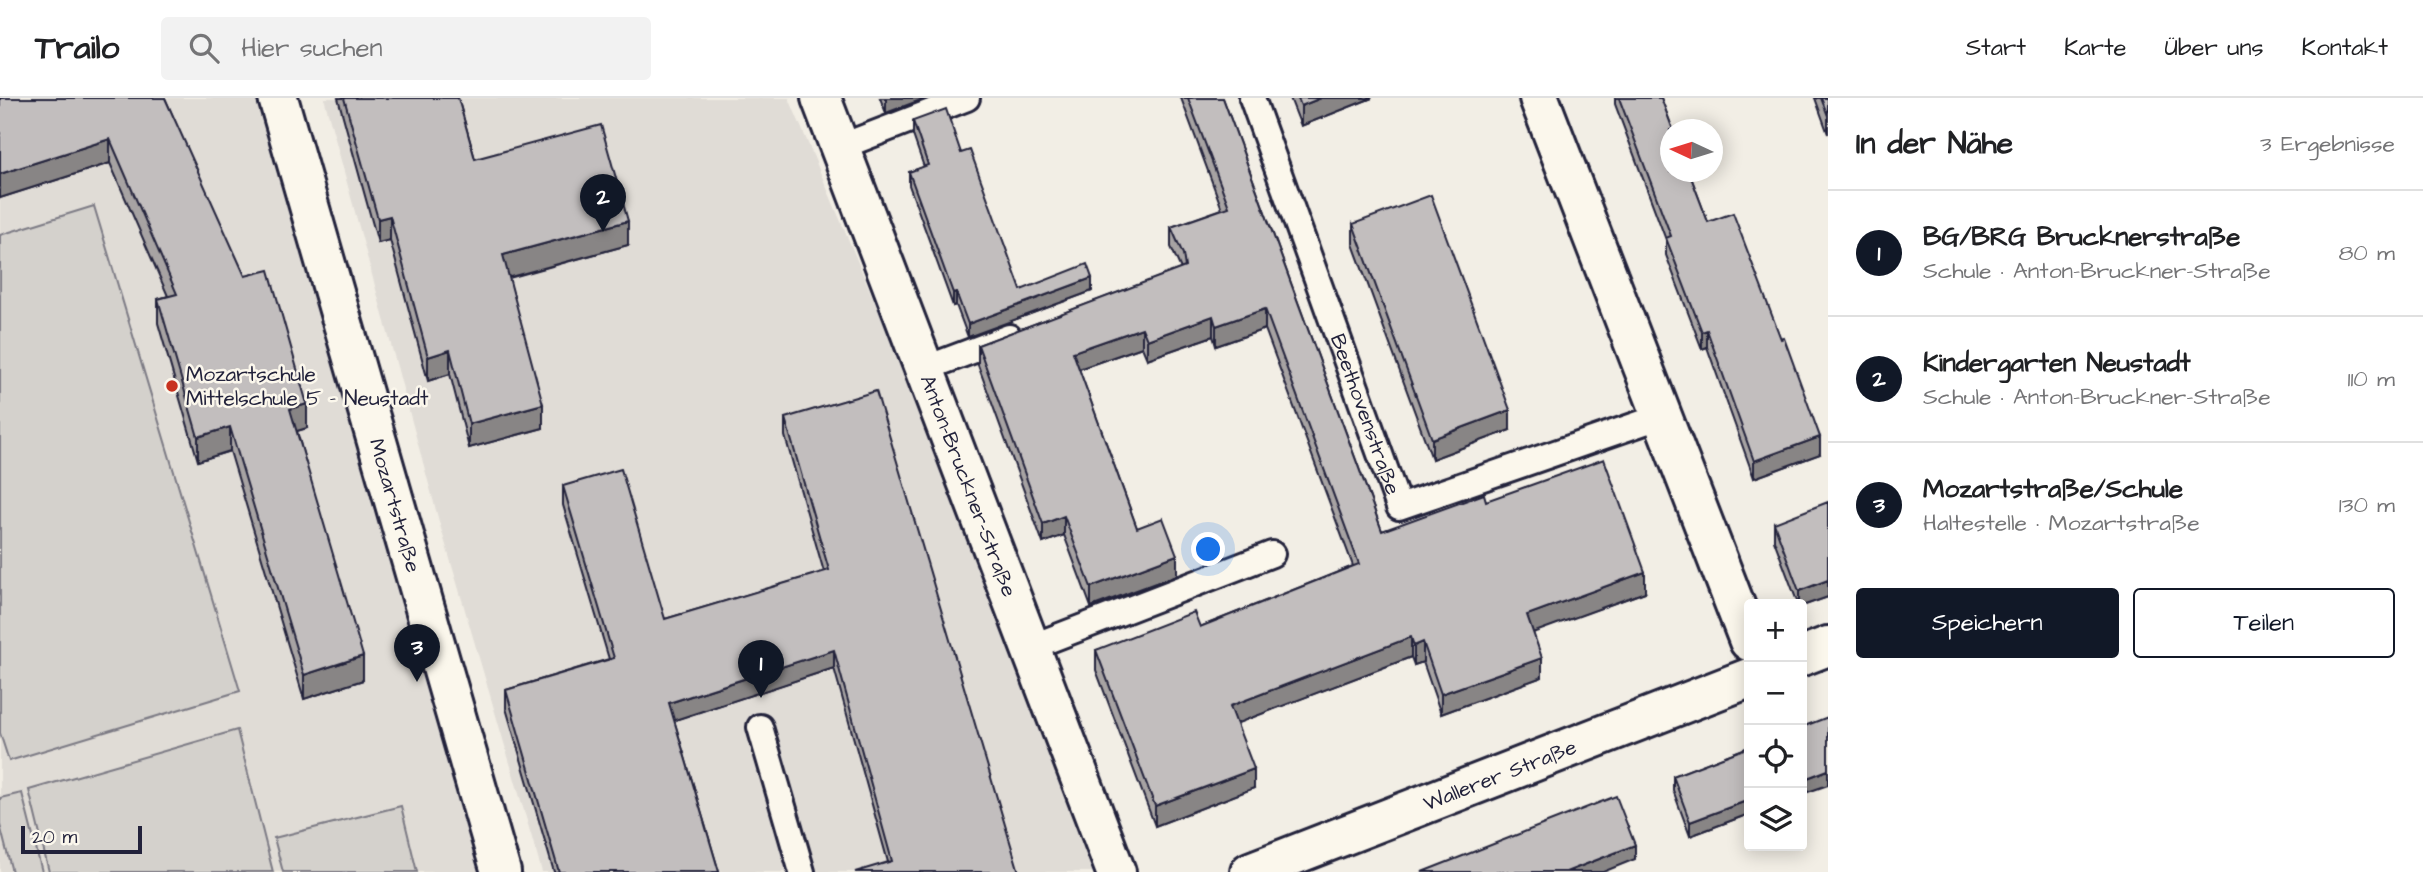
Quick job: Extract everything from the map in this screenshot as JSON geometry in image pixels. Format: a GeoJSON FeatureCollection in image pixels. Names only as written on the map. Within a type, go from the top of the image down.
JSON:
{"type":"FeatureCollection","features":[{"type":"Feature","properties":{"kind":"street","name":"Mozartstraße"},"geometry":{"type":"LineString","coordinates":[[278,98],[501,872]]}},
{"type":"Feature","properties":{"kind":"street","name":"Anton-Bruckner-Straße"},"geometry":{"type":"LineString","coordinates":[[821,98],[1116,872]]}},
{"type":"Feature","properties":{"kind":"street"},"geometry":{"type":"LineString","coordinates":[[1539,98],[1744,628]]}},
{"type":"Feature","properties":{"kind":"street"},"geometry":{"type":"LineString","coordinates":[[1807,654],[1828,646]]}},
{"type":"Feature","properties":{"kind":"street","name":"Wallerer Straße"},"geometry":{"type":"LineString","coordinates":[[1250,872],[1744,680]]}},
{"type":"Feature","properties":{"kind":"lane"},"geometry":{"type":"LineString","coordinates":[[840,147],[967,98]]}},
{"type":"Feature","properties":{"kind":"lane","name":"Beethovenstraße"},"geometry":{"type":"LineString","coordinates":[[1252,98],[1399,507],[1662,416]]}},
{"type":"Feature","properties":{"kind":"lane"},"geometry":{"type":"LineString","coordinates":[[924,369],[1027,330]]}},
{"type":"Feature","properties":{"kind":"lane"},"geometry":{"type":"LineString","coordinates":[[1031,647],[1272,554]]}},
{"type":"Feature","properties":{"kind":"lane"},"geometry":{"type":"LineString","coordinates":[[760,727],[802,872]]}},
{"type":"Feature","properties":{"kind":"shaded area","name":"Mozartschule Mittelschule 5 - Neustadt"},"geometry":{"type":"Polygon","coordinates":[[[0,98],[258,98],[429,674],[483,872],[0,872],[0,98]]]}},
{"type":"Feature","properties":{"kind":"shaded area"},"geometry":{"type":"Polygon","coordinates":[[[324,98],[789,98],[902,367],[1098,872],[542,872],[440,525],[324,98]]]}},
{"type":"Feature","properties":{"kind":"shaded area"},"geometry":{"type":"Polygon","coordinates":[[[94,206],[240,691],[9,761],[0,733],[0,235],[94,206]]]}},
{"type":"Feature","properties":{"kind":"shaded area"},"geometry":{"type":"Polygon","coordinates":[[[237,730],[273,872],[49,872],[29,790],[237,730]]]}},
{"type":"Feature","properties":{"kind":"shaded area"},"geometry":{"type":"Polygon","coordinates":[[[22,793],[42,872],[12,872],[0,825],[0,798],[22,793]]]}},
{"type":"Feature","properties":{"kind":"shaded area"},"geometry":{"type":"Polygon","coordinates":[[[401,806],[417,872],[283,872],[274,838],[401,806]]]}},
{"type":"Feature","properties":{"kind":"building"},"geometry":{"type":"Polygon","coordinates":[[[0,98],[165,98],[245,276],[269,270],[307,404],[290,409],[363,656],[304,675],[230,427],[198,437],[158,299],[177,294],[110,139],[0,174],[0,98]]]}},
{"type":"Feature","properties":{"kind":"building"},"geometry":{"type":"Polygon","coordinates":[[[344,98],[458,98],[475,159],[601,125],[628,221],[503,255],[543,404],[469,424],[450,350],[428,357],[390,216],[378,219],[344,98]]]}},
{"type":"Feature","properties":{"kind":"building"},"geometry":{"type":"Polygon","coordinates":[[[1188,98],[1223,98],[1382,531],[1484,494],[1486,501],[1604,459],[1645,572],[1527,615],[1542,658],[1441,694],[1423,642],[1414,646],[1411,637],[1230,706],[1254,769],[1155,806],[1096,650],[1194,612],[1200,627],[1359,564],[1265,309],[1216,326],[1213,316],[1147,340],[1142,328],[1073,352],[1137,528],[1163,518],[1177,555],[1091,587],[1064,516],[1043,524],[978,345],[1185,267],[1183,254],[1171,227],[1229,207],[1188,98]]]}},
{"type":"Feature","properties":{"kind":"building"},"geometry":{"type":"Polygon","coordinates":[[[1298,98],[1321,98],[1301,106],[1298,98]]]}},
{"type":"Feature","properties":{"kind":"building"},"geometry":{"type":"Polygon","coordinates":[[[1619,98],[1661,98],[1669,119],[1660,119],[1660,182],[1693,182],[1708,222],[1733,213],[1781,339],[1784,338],[1820,437],[1754,461],[1707,330],[1702,332],[1666,238],[1671,236],[1619,98]]]}},
{"type":"Feature","properties":{"kind":"building"},"geometry":{"type":"Polygon","coordinates":[[[1821,98],[1828,98],[1828,116],[1821,98]]]}},
{"type":"Feature","properties":{"kind":"building"},"geometry":{"type":"Polygon","coordinates":[[[946,109],[961,153],[970,150],[1021,290],[1087,264],[1092,278],[968,324],[956,292],[953,293],[909,172],[928,165],[913,121],[946,109]]]}},
{"type":"Feature","properties":{"kind":"building"},"geometry":{"type":"Polygon","coordinates":[[[1431,195],[1510,410],[1432,439],[1353,224],[1431,195]]]}},
{"type":"Feature","properties":{"kind":"building"},"geometry":{"type":"Polygon","coordinates":[[[876,391],[1019,872],[855,872],[892,861],[834,650],[669,703],[719,872],[559,872],[506,690],[614,658],[563,486],[621,469],[665,619],[829,570],[785,418],[876,391]]]}},
{"type":"Feature","properties":{"kind":"building"},"geometry":{"type":"Polygon","coordinates":[[[1828,502],[1828,580],[1799,591],[1774,523],[1828,502]]]}},
{"type":"Feature","properties":{"kind":"building"},"geometry":{"type":"Polygon","coordinates":[[[1828,717],[1828,770],[1807,778],[1807,725],[1828,717]]]}},
{"type":"Feature","properties":{"kind":"building"},"geometry":{"type":"Polygon","coordinates":[[[1744,749],[1744,802],[1690,822],[1673,776],[1744,749]]]}},
{"type":"Feature","properties":{"kind":"building"},"geometry":{"type":"Polygon","coordinates":[[[1616,796],[1635,845],[1566,872],[1422,872],[1616,796]]]}},
{"type":"Feature","properties":{"kind":"place","name":"Kindergarten Neustadt"},"geometry":{"type":"Point","coordinates":[603,232]}},
{"type":"Feature","properties":{"kind":"place","name":"Mozartschule Mittelschule 5 - Neustadt"},"geometry":{"type":"Point","coordinates":[172,386]}},
{"type":"Feature","properties":{"kind":"place","name":"Mozartstraße/Schule"},"geometry":{"type":"Point","coordinates":[417,682]}},
{"type":"Feature","properties":{"kind":"place","name":"BG/BRG Brucknerstraße"},"geometry":{"type":"Point","coordinates":[761,698]}}]}
